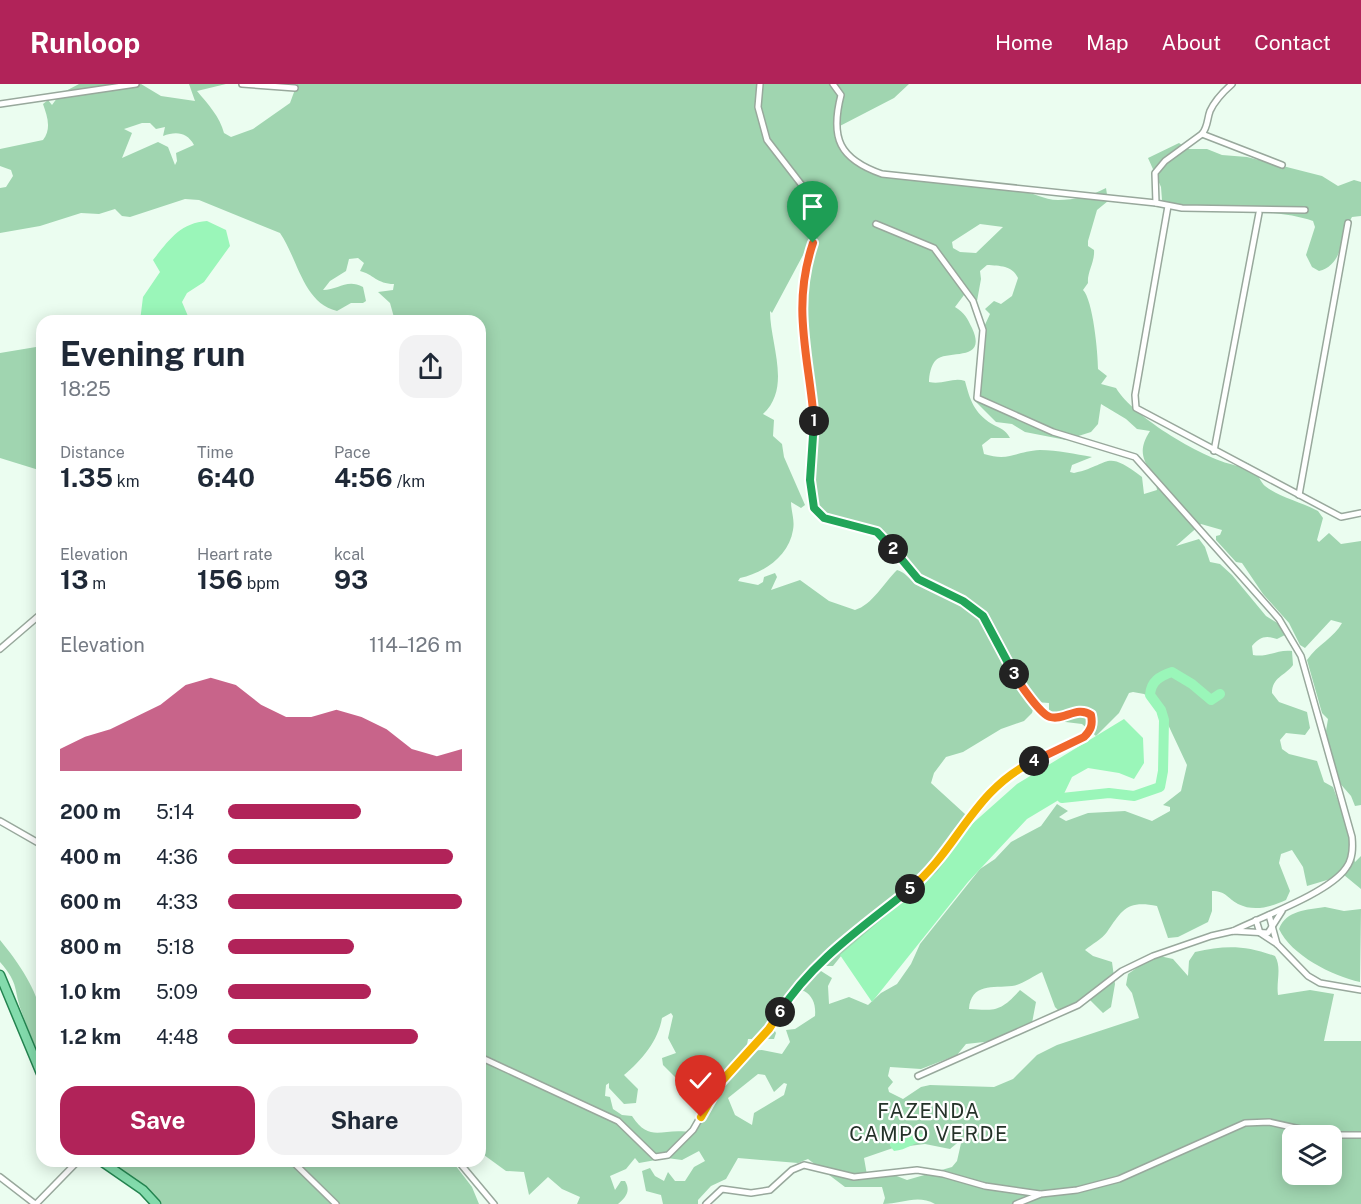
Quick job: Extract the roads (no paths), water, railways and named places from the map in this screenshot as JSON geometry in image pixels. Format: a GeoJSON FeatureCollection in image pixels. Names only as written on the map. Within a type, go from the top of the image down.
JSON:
{"type":"FeatureCollection","features":[{"type":"Feature","properties":{"kind":"main road"},"geometry":{"type":"LineString","coordinates":[[0,975],[36,1062]]}},
{"type":"Feature","properties":{"kind":"main road"},"geometry":{"type":"LineString","coordinates":[[110,1167],[143,1190],[156,1204]]}},
{"type":"Feature","properties":{"kind":"street"},"geometry":{"type":"LineString","coordinates":[[0,104],[136,84]]}},
{"type":"Feature","properties":{"kind":"street"},"geometry":{"type":"LineString","coordinates":[[242,84],[295,88]]}},
{"type":"Feature","properties":{"kind":"street"},"geometry":{"type":"LineString","coordinates":[[486,1060],[618,1120],[655,1157],[668,1155],[693,1130],[720,1083],[769,1029],[800,983],[931,871],[995,786],[1030,763],[1084,737],[1092,724],[1091,715],[1084,712],[1056,717],[1045,715],[1017,680],[983,616],[963,601],[918,579],[877,532],[824,518],[814,508],[810,480],[814,432],[813,394],[801,311],[806,265],[813,243],[815,211],[811,197],[768,140],[758,107],[760,84]]}},
{"type":"Feature","properties":{"kind":"street"},"geometry":{"type":"LineString","coordinates":[[833,84],[841,96],[835,122],[837,140],[862,167],[882,174],[1168,206],[1305,210]]}},
{"type":"Feature","properties":{"kind":"street"},"geometry":{"type":"LineString","coordinates":[[1156,203],[1155,174],[1165,162],[1206,130],[1211,110],[1222,93],[1232,84]]}},
{"type":"Feature","properties":{"kind":"street"},"geometry":{"type":"LineString","coordinates":[[1202,134],[1282,165]]}},
{"type":"Feature","properties":{"kind":"street"},"geometry":{"type":"LineString","coordinates":[[1168,206],[1135,395],[1136,408],[1341,516],[1361,513]]}},
{"type":"Feature","properties":{"kind":"street"},"geometry":{"type":"LineString","coordinates":[[1214,451],[1258,213]]}},
{"type":"Feature","properties":{"kind":"street"},"geometry":{"type":"LineString","coordinates":[[1299,495],[1348,223]]}},
{"type":"Feature","properties":{"kind":"street"},"geometry":{"type":"LineString","coordinates":[[876,224],[934,248],[973,301],[983,330],[977,398],[1053,432],[1135,457],[1271,610],[1301,657],[1353,848],[1347,867],[1341,874],[1282,911],[1233,931],[1177,946],[1132,966],[1108,979],[1078,1005],[918,1076]]}},
{"type":"Feature","properties":{"kind":"street"},"geometry":{"type":"LineString","coordinates":[[0,649],[36,618]]}},
{"type":"Feature","properties":{"kind":"street"},"geometry":{"type":"LineString","coordinates":[[0,821],[36,842]]}},
{"type":"Feature","properties":{"kind":"street"},"geometry":{"type":"LineString","coordinates":[[1233,931],[1268,933],[1282,911]]}},
{"type":"Feature","properties":{"kind":"street"},"geometry":{"type":"LineString","coordinates":[[1269,915],[1277,944]]}},
{"type":"Feature","properties":{"kind":"street"},"geometry":{"type":"LineString","coordinates":[[1256,920],[1260,933],[1277,944],[1308,976],[1320,983],[1361,990]]}},
{"type":"Feature","properties":{"kind":"street"},"geometry":{"type":"LineString","coordinates":[[706,1204],[722,1189],[751,1192],[770,1190],[792,1170],[804,1165],[854,1177],[917,1170],[944,1174],[985,1186],[1041,1194],[1077,1190],[1119,1179],[1245,1123],[1269,1122],[1327,1135],[1361,1136]]}},
{"type":"Feature","properties":{"kind":"street"},"geometry":{"type":"LineString","coordinates":[[0,1177],[35,1204],[72,1167]]}},
{"type":"Feature","properties":{"kind":"street"},"geometry":{"type":"LineString","coordinates":[[298,1167],[336,1204]]}},
{"type":"Feature","properties":{"kind":"street"},"geometry":{"type":"LineString","coordinates":[[463,1167],[494,1204]]}},
{"type":"Feature","properties":{"kind":"street"},"geometry":{"type":"LineString","coordinates":[[1016,1204],[1041,1194]]}},
{"type":"Feature","properties":{"kind":"waterway"},"geometry":{"type":"LineString","coordinates":[[1062,798],[1109,793],[1134,796],[1160,787],[1163,771],[1164,720],[1161,710],[1150,695],[1152,686],[1160,677],[1172,672],[1192,684],[1211,700],[1220,694]]}},
{"type":"Feature","properties":{"kind":"district","name":"FAZENDA CAMPO VERDE"},"geometry":{"type":"Point","coordinates":[929,1122]}}]}
